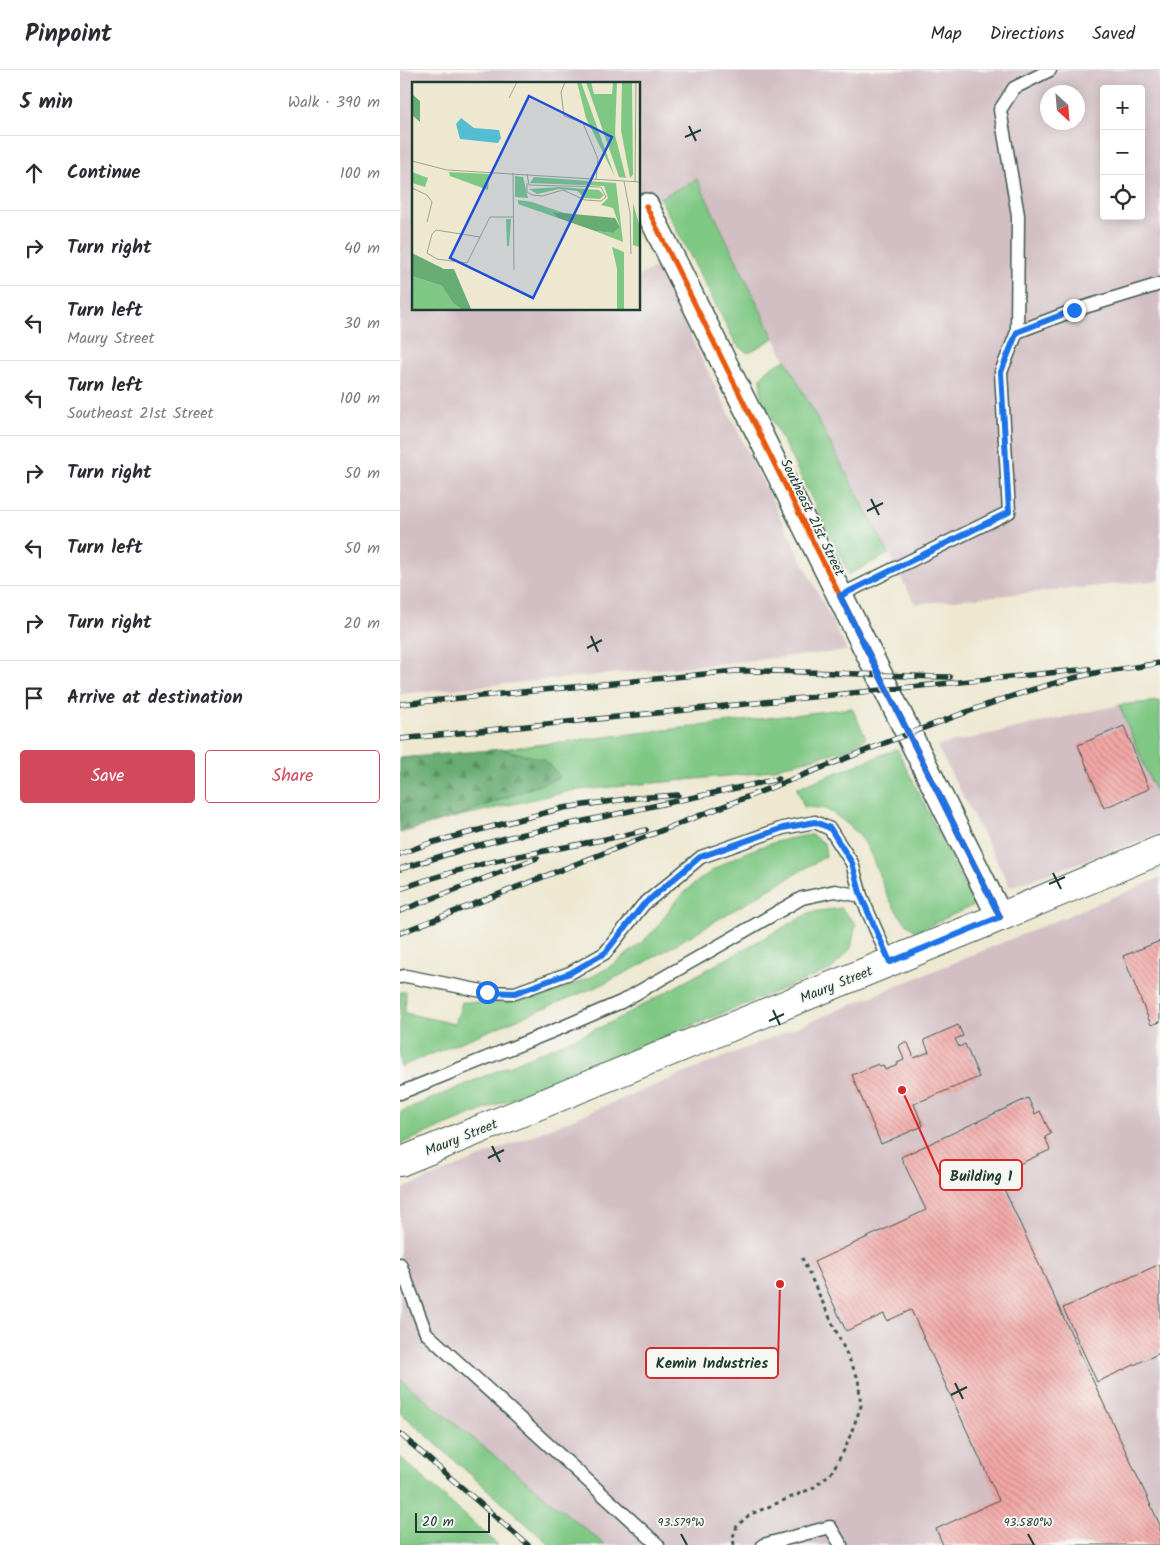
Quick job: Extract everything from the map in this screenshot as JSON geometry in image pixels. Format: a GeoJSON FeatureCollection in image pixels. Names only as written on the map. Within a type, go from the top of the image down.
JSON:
{"type":"FeatureCollection","features":[{"type":"Feature","properties":{"kind":"main road","name":"Maury Street"},"geometry":{"type":"LineString","coordinates":[[400,1162],[1160,850]]}},
{"type":"Feature","properties":{"kind":"street","name":"Southeast 21st Street"},"geometry":{"type":"LineString","coordinates":[[646,206],[1000,917]]}},
{"type":"Feature","properties":{"kind":"lane"},"geometry":{"type":"LineString","coordinates":[[840,596],[1009,512],[1001,372],[1017,332],[1018,215],[1000,110],[1014,88],[1050,70]]}},
{"type":"Feature","properties":{"kind":"lane"},"geometry":{"type":"LineString","coordinates":[[1017,332],[1074,310],[1160,284]]}},
{"type":"Feature","properties":{"kind":"lane"},"geometry":{"type":"LineString","coordinates":[[400,977],[406,976],[487,992],[515,993],[570,973],[605,953],[643,905],[700,857],[783,828],[815,822],[830,828],[852,863],[861,896],[890,962]]}},
{"type":"Feature","properties":{"kind":"lane"},"geometry":{"type":"LineString","coordinates":[[400,1093],[620,1002],[802,898],[835,891],[861,896]]}},
{"type":"Feature","properties":{"kind":"lane"},"geometry":{"type":"LineString","coordinates":[[400,1264],[426,1333],[658,1545]]}},
{"type":"Feature","properties":{"kind":"lane"},"geometry":{"type":"LineString","coordinates":[[763,1545],[830,1527],[841,1545]]}},
{"type":"Feature","properties":{"kind":"path"},"geometry":{"type":"LineString","coordinates":[[734,1545],[737,1526],[749,1515],[813,1488],[831,1473],[846,1447],[861,1406],[858,1378],[802,1258]]}},
{"type":"Feature","properties":{"kind":"shaded area"},"geometry":{"type":"Polygon","coordinates":[[[400,70],[1160,70],[1160,580],[915,604],[774,338],[697,180],[640,208],[640,82],[412,82],[412,310],[640,310],[640,275],[656,267],[847,651],[400,694],[400,70]]]}},
{"type":"Feature","properties":{"kind":"shaded area"},"geometry":{"type":"Polygon","coordinates":[[[1119,705],[1160,803],[1160,834],[1010,887],[937,746],[1119,705]]]}},
{"type":"Feature","properties":{"kind":"shaded area"},"geometry":{"type":"Polygon","coordinates":[[[1160,878],[1160,1545],[605,1545],[400,1379],[400,1190],[1160,878]]]}},
{"type":"Feature","properties":{"kind":"green space"},"geometry":{"type":"Polygon","coordinates":[[[697,179],[774,338],[748,353],[736,344],[660,198],[697,179]]]}},
{"type":"Feature","properties":{"kind":"green space"},"geometry":{"type":"Polygon","coordinates":[[[786,360],[889,554],[849,574],[761,397],[761,377],[770,368],[786,360]]]}},
{"type":"Feature","properties":{"kind":"green space"},"geometry":{"type":"Polygon","coordinates":[[[1160,701],[1160,803],[1119,705],[1160,701]]]}},
{"type":"Feature","properties":{"kind":"green space"},"geometry":{"type":"Polygon","coordinates":[[[852,708],[866,738],[848,749],[758,773],[570,791],[452,818],[560,777],[545,760],[502,749],[852,708]]]}},
{"type":"Feature","properties":{"kind":"green space"},"geometry":{"type":"Polygon","coordinates":[[[502,749],[545,760],[560,777],[452,818],[400,833],[400,758],[502,749]]]}},
{"type":"Feature","properties":{"kind":"green space"},"geometry":{"type":"Polygon","coordinates":[[[897,749],[974,905],[920,930],[914,930],[896,910],[865,843],[858,834],[827,810],[804,807],[797,788],[897,749]]]}},
{"type":"Feature","properties":{"kind":"green space"},"geometry":{"type":"Polygon","coordinates":[[[811,835],[824,843],[826,856],[639,966],[601,985],[400,1067],[400,992],[406,992],[405,1013],[455,1024],[462,1002],[500,1003],[516,1001],[566,988],[613,965],[630,952],[654,931],[670,908],[689,888],[720,866],[754,849],[791,838],[811,835]]]}},
{"type":"Feature","properties":{"kind":"green space"},"geometry":{"type":"Polygon","coordinates":[[[841,908],[856,924],[851,948],[832,969],[400,1144],[400,1112],[610,1023],[811,912],[841,908]]]}},
{"type":"Feature","properties":{"kind":"green space"},"geometry":{"type":"Polygon","coordinates":[[[400,1379],[605,1545],[550,1545],[400,1412],[400,1379]]]}},
{"type":"Feature","properties":{"kind":"green space"},"geometry":{"type":"Polygon","coordinates":[[[400,1457],[498,1545],[400,1545],[400,1457]]]}},
{"type":"Feature","properties":{"kind":"building"},"geometry":{"type":"Polygon","coordinates":[[[1124,726],[1149,789],[1104,808],[1078,745],[1124,726]]]}},
{"type":"Feature","properties":{"kind":"building"},"geometry":{"type":"Polygon","coordinates":[[[1160,941],[1160,1022],[1151,1025],[1123,956],[1160,941]]]}},
{"type":"Feature","properties":{"kind":"building"},"geometry":{"type":"Polygon","coordinates":[[[958,1025],[963,1036],[955,1039],[959,1047],[965,1044],[979,1077],[914,1104],[923,1126],[881,1144],[852,1075],[878,1064],[879,1066],[883,1065],[885,1070],[898,1065],[897,1063],[904,1060],[899,1046],[903,1043],[908,1043],[914,1058],[929,1052],[924,1040],[958,1025]]]}},
{"type":"Feature","properties":{"kind":"building"},"geometry":{"type":"Polygon","coordinates":[[[1028,1098],[1035,1114],[1040,1111],[1051,1134],[1045,1137],[1050,1150],[997,1174],[1160,1525],[1160,1545],[943,1545],[936,1529],[999,1500],[911,1310],[887,1321],[884,1314],[846,1331],[814,1262],[926,1210],[901,1157],[1028,1098]]]}},
{"type":"Feature","properties":{"kind":"building"},"geometry":{"type":"Polygon","coordinates":[[[1160,1264],[1160,1353],[1097,1382],[1063,1308],[1160,1264]]]}},
{"type":"Feature","properties":{"kind":"railway"},"geometry":{"type":"LineString","coordinates":[[400,933],[977,708],[1024,692],[1095,673],[1160,663]]}},
{"type":"Feature","properties":{"kind":"railway"},"geometry":{"type":"LineString","coordinates":[[400,739],[1089,669]]}},
{"type":"Feature","properties":{"kind":"railway"},"geometry":{"type":"LineString","coordinates":[[400,704],[736,671],[950,677]]}},
{"type":"Feature","properties":{"kind":"railway"},"geometry":{"type":"LineString","coordinates":[[400,869],[510,837],[778,779]]}},
{"type":"Feature","properties":{"kind":"railway"},"geometry":{"type":"LineString","coordinates":[[400,854],[430,843],[563,808],[634,798],[678,795]]}},
{"type":"Feature","properties":{"kind":"railway"},"geometry":{"type":"LineString","coordinates":[[400,889],[448,873],[497,861],[646,830]]}},
{"type":"Feature","properties":{"kind":"railway"},"geometry":{"type":"LineString","coordinates":[[400,911],[537,858]]}},
{"type":"Feature","properties":{"kind":"railway"},"geometry":{"type":"LineString","coordinates":[[400,1434],[528,1545]]}},
{"type":"Feature","properties":{"kind":"cycle path"},"geometry":{"type":"LineString","coordinates":[[646,206],[1000,917]]}},
{"type":"Feature","properties":{"kind":"place","name":"Building 1"},"geometry":{"type":"Point","coordinates":[902,1090]}},
{"type":"Feature","properties":{"kind":"place","name":"Kemin Industries"},"geometry":{"type":"Point","coordinates":[780,1284]}},
{"type":"Feature","properties":{"kind":"route"},"geometry":{"type":"LineString","coordinates":[[487,992],[515,993],[570,973],[605,953],[643,905],[700,857],[783,828],[815,822],[830,828],[852,863],[861,896],[890,962],[1000,917],[840,596],[1009,512],[1001,372],[1017,332],[1074,310]]}}]}
